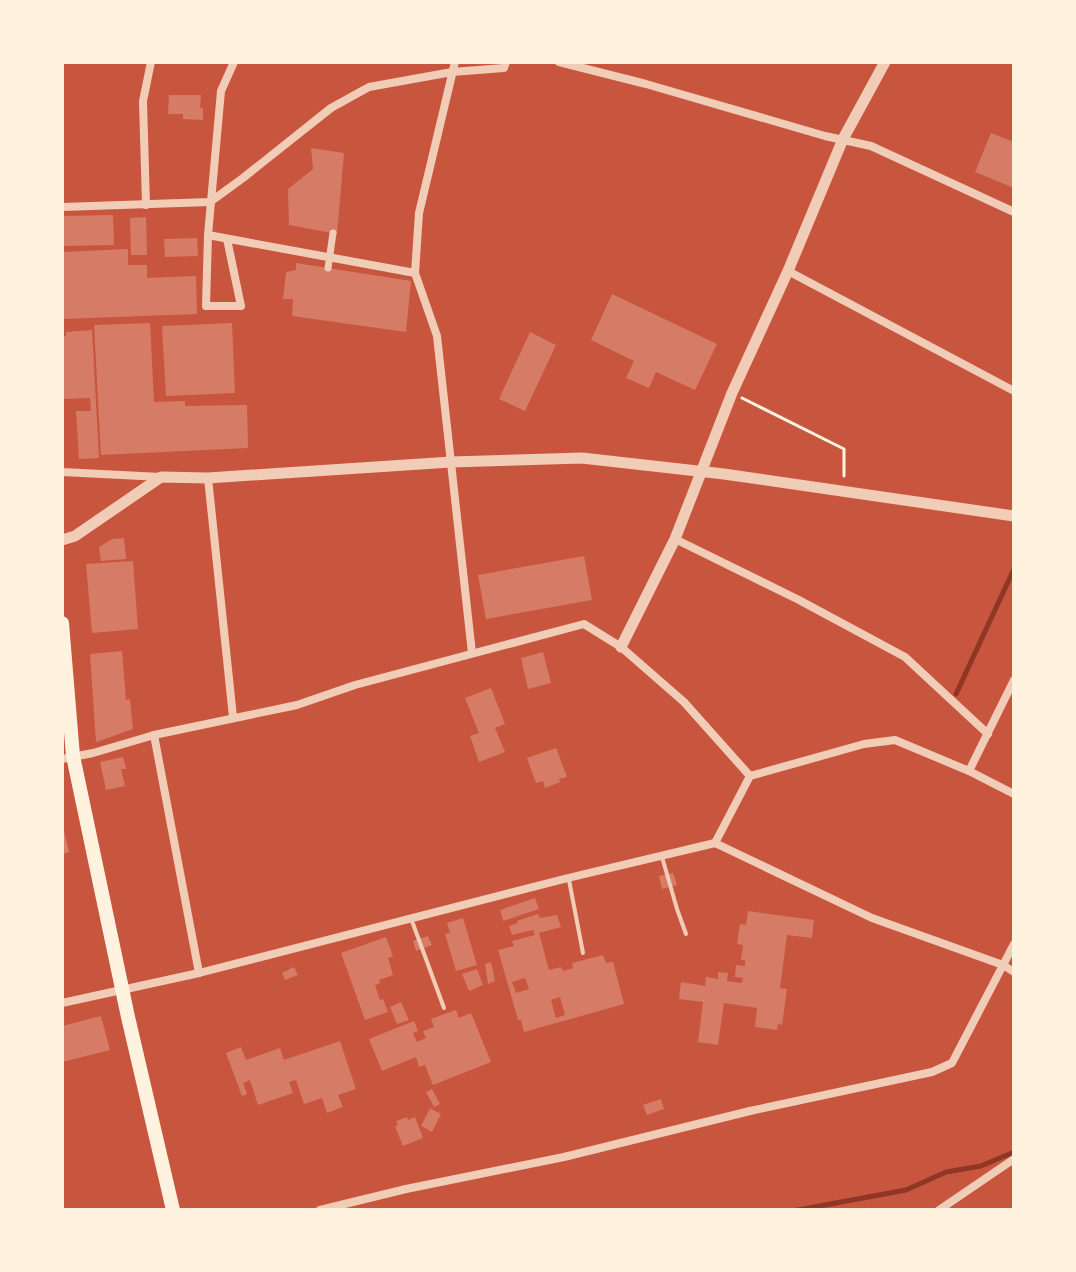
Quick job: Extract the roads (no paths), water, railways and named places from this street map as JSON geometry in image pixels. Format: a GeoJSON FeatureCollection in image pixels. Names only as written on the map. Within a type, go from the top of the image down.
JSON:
{"type":"FeatureCollection","features":[{"type":"Feature","properties":{"kind":"highway"},"geometry":{"type":"LineString","coordinates":[[62,623],[68,758],[173,1210]]}},
{"type":"Feature","properties":{"kind":"street"},"geometry":{"type":"LineString","coordinates":[[146,205],[143,101],[151,62]]}},
{"type":"Feature","properties":{"kind":"street"},"geometry":{"type":"LineString","coordinates":[[227,239],[241,306],[206,306],[210,202],[221,91],[234,62]]}},
{"type":"Feature","properties":{"kind":"street"},"geometry":{"type":"LineString","coordinates":[[62,207],[210,202],[331,108],[369,87],[453,67],[504,68],[506,62]]}},
{"type":"Feature","properties":{"kind":"street"},"geometry":{"type":"LineString","coordinates":[[559,62],[871,146],[1014,212]]}},
{"type":"Feature","properties":{"kind":"street"},"geometry":{"type":"LineString","coordinates":[[621,647],[675,539],[732,393],[788,271],[843,139],[885,62]]}},
{"type":"Feature","properties":{"kind":"street"},"geometry":{"type":"LineString","coordinates":[[453,67],[419,213],[415,273],[437,336],[472,653]]}},
{"type":"Feature","properties":{"kind":"street"},"geometry":{"type":"LineString","coordinates":[[328,268],[333,233]]}},
{"type":"Feature","properties":{"kind":"street"},"geometry":{"type":"LineString","coordinates":[[208,235],[415,273]]}},
{"type":"Feature","properties":{"kind":"street"},"geometry":{"type":"LineString","coordinates":[[788,271],[1014,391]]}},
{"type":"Feature","properties":{"kind":"street"},"geometry":{"type":"LineString","coordinates":[[62,472],[208,478],[451,462],[582,458],[702,471],[1014,516]]}},
{"type":"Feature","properties":{"kind":"street"},"geometry":{"type":"LineString","coordinates":[[62,540],[75,536],[161,477]]}},
{"type":"Feature","properties":{"kind":"street"},"geometry":{"type":"LineString","coordinates":[[208,478],[233,717]]}},
{"type":"Feature","properties":{"kind":"street"},"geometry":{"type":"LineString","coordinates":[[675,539],[905,657],[988,734]]}},
{"type":"Feature","properties":{"kind":"street"},"geometry":{"type":"LineString","coordinates":[[68,758],[154,735],[297,705],[355,685],[584,624],[621,647],[684,702],[750,776]]}},
{"type":"Feature","properties":{"kind":"street"},"geometry":{"type":"LineString","coordinates":[[969,771],[1014,680]]}},
{"type":"Feature","properties":{"kind":"street"},"geometry":{"type":"LineString","coordinates":[[154,735],[199,973]]}},
{"type":"Feature","properties":{"kind":"street"},"geometry":{"type":"LineString","coordinates":[[715,843],[750,776],[864,744],[895,740],[1014,794]]}},
{"type":"Feature","properties":{"kind":"street"},"geometry":{"type":"LineString","coordinates":[[62,1003],[199,973],[715,843],[872,918],[1003,965],[1014,972]]}},
{"type":"Feature","properties":{"kind":"street"},"geometry":{"type":"LineString","coordinates":[[320,1210],[932,1072],[952,1063],[1014,944]]}},
{"type":"Feature","properties":{"kind":"street"},"geometry":{"type":"LineString","coordinates":[[939,1210],[1014,1159]]}},
{"type":"Feature","properties":{"kind":"lane"},"geometry":{"type":"LineString","coordinates":[[662,855],[686,934]]}},
{"type":"Feature","properties":{"kind":"lane"},"geometry":{"type":"LineString","coordinates":[[568,878],[583,953]]}},
{"type":"Feature","properties":{"kind":"lane"},"geometry":{"type":"LineString","coordinates":[[411,918],[444,1008]]}},
{"type":"Feature","properties":{"kind":"waterway"},"geometry":{"type":"LineString","coordinates":[[956,694],[1014,569]]}},
{"type":"Feature","properties":{"kind":"waterway"},"geometry":{"type":"LineString","coordinates":[[798,1210],[906,1190],[946,1172],[981,1166],[1014,1152]]}}]}
